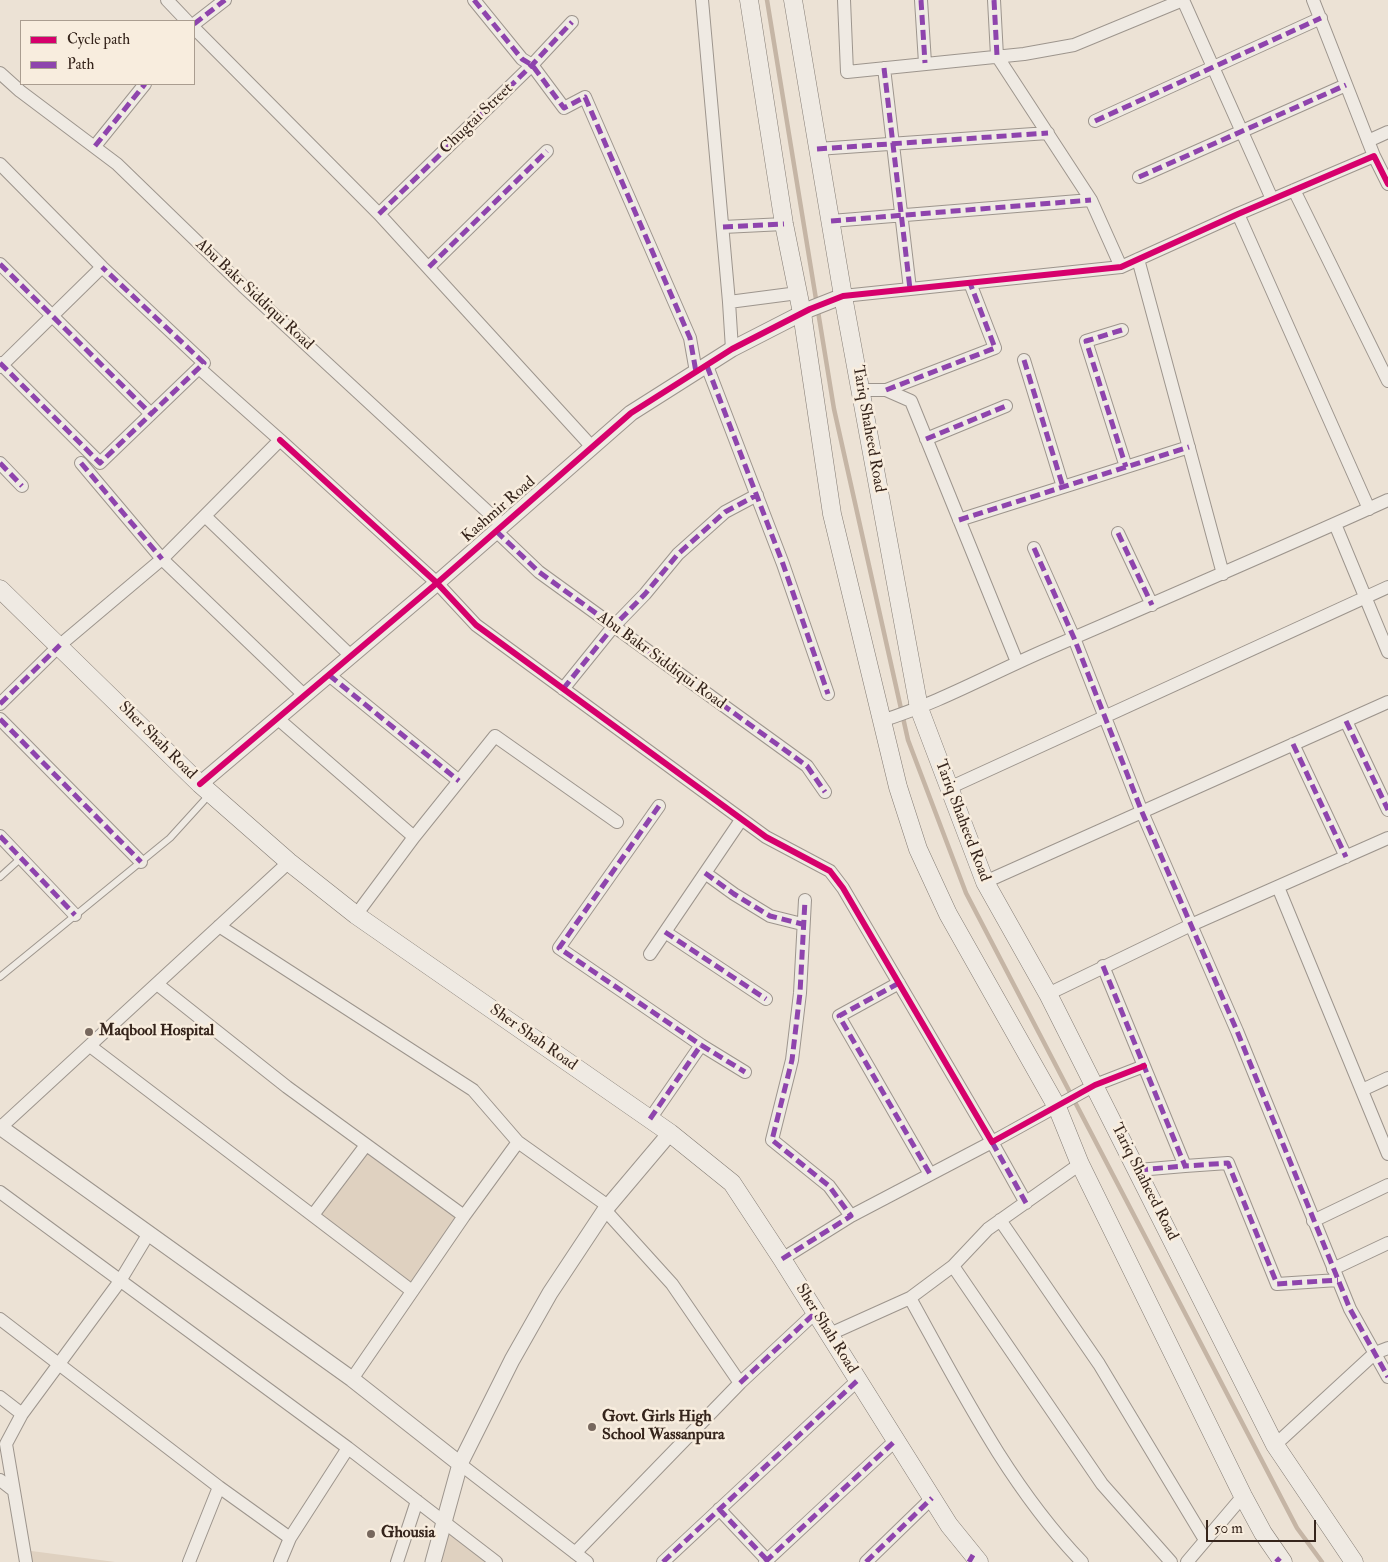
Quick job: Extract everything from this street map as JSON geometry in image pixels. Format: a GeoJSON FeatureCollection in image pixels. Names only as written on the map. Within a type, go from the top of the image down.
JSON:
{"type":"FeatureCollection","features":[{"type":"Feature","properties":{"kind":"main road"},"geometry":{"type":"LineString","coordinates":[[749,0],[784,224],[798,293],[806,311],[832,514],[885,719],[898,787],[918,849],[944,906],[1060,1106],[1080,1164],[1243,1496],[1280,1560]]}},
{"type":"Feature","properties":{"kind":"main road","name":"Tariq Shaheed Road"},"geometry":{"type":"LineString","coordinates":[[793,0],[817,149],[861,390],[912,711],[949,788],[985,882],[1048,994],[1092,1087],[1138,1170],[1275,1445],[1354,1562]]}},
{"type":"Feature","properties":{"kind":"main road","name":"Sher Shah Road"},"geometry":{"type":"LineString","coordinates":[[0,589],[60,645],[205,789],[289,862],[356,915],[670,1133],[732,1183],[830,1334],[949,1525],[974,1560]]}},
{"type":"Feature","properties":{"kind":"street"},"geometry":{"type":"LineString","coordinates":[[167,0],[186,20]]}},
{"type":"Feature","properties":{"kind":"street"},"geometry":{"type":"LineString","coordinates":[[195,23],[225,0]]}},
{"type":"Feature","properties":{"kind":"street"},"geometry":{"type":"LineString","coordinates":[[474,0],[522,59],[532,65],[564,108],[586,97],[757,495],[828,694]]}},
{"type":"Feature","properties":{"kind":"street"},"geometry":{"type":"LineString","coordinates":[[702,0],[732,349]]}},
{"type":"Feature","properties":{"kind":"street"},"geometry":{"type":"LineString","coordinates":[[844,0],[847,72],[1024,54],[1074,44],[1183,0],[1272,200]]}},
{"type":"Feature","properties":{"kind":"street"},"geometry":{"type":"LineString","coordinates":[[921,0],[924,63]]}},
{"type":"Feature","properties":{"kind":"street"},"geometry":{"type":"LineString","coordinates":[[994,0],[997,56],[1091,200],[1121,267]]}},
{"type":"Feature","properties":{"kind":"street"},"geometry":{"type":"LineString","coordinates":[[1313,0],[1374,156],[1388,184]]}},
{"type":"Feature","properties":{"kind":"street"},"geometry":{"type":"LineString","coordinates":[[1095,121],[1321,18]]}},
{"type":"Feature","properties":{"kind":"street","name":"Chugtai Street"},"geometry":{"type":"LineString","coordinates":[[379,214],[532,65],[572,22]]}},
{"type":"Feature","properties":{"kind":"street"},"geometry":{"type":"LineString","coordinates":[[195,29],[379,214],[592,447]]}},
{"type":"Feature","properties":{"kind":"street"},"geometry":{"type":"LineString","coordinates":[[884,68],[910,288]]}},
{"type":"Feature","properties":{"kind":"street","name":"Abu Bakr Siddiqui Road"},"geometry":{"type":"LineString","coordinates":[[0,73],[20,91],[118,164],[243,286],[499,528],[539,572],[612,627],[806,766],[825,792]]}},
{"type":"Feature","properties":{"kind":"street"},"geometry":{"type":"LineString","coordinates":[[95,146],[144,85]]}},
{"type":"Feature","properties":{"kind":"street"},"geometry":{"type":"LineString","coordinates":[[1139,177],[1346,85]]}},
{"type":"Feature","properties":{"kind":"street"},"geometry":{"type":"LineString","coordinates":[[1368,141],[1388,132]]}},
{"type":"Feature","properties":{"kind":"street"},"geometry":{"type":"LineString","coordinates":[[817,149],[1048,134]]}},
{"type":"Feature","properties":{"kind":"street"},"geometry":{"type":"LineString","coordinates":[[429,267],[547,151]]}},
{"type":"Feature","properties":{"kind":"street"},"geometry":{"type":"LineString","coordinates":[[843,296],[1121,267],[1238,214],[1374,156]]}},
{"type":"Feature","properties":{"kind":"street"},"geometry":{"type":"LineString","coordinates":[[0,164],[102,267],[204,363],[100,463],[1,365],[50,315],[102,267]]}},
{"type":"Feature","properties":{"kind":"street"},"geometry":{"type":"LineString","coordinates":[[1294,190],[1388,381]]}},
{"type":"Feature","properties":{"kind":"street"},"geometry":{"type":"LineString","coordinates":[[831,221],[1091,200]]}},
{"type":"Feature","properties":{"kind":"street"},"geometry":{"type":"LineString","coordinates":[[1238,214],[1369,509]]}},
{"type":"Feature","properties":{"kind":"street"},"geometry":{"type":"LineString","coordinates":[[722,226],[784,224]]}},
{"type":"Feature","properties":{"kind":"street"},"geometry":{"type":"LineString","coordinates":[[1138,259],[1223,574]]}},
{"type":"Feature","properties":{"kind":"street"},"geometry":{"type":"LineString","coordinates":[[0,264],[151,414]]}},
{"type":"Feature","properties":{"kind":"street"},"geometry":{"type":"LineString","coordinates":[[861,390],[886,390],[996,348],[970,282]]}},
{"type":"Feature","properties":{"kind":"street"},"geometry":{"type":"LineString","coordinates":[[729,302],[798,293]]}},
{"type":"Feature","properties":{"kind":"street","name":"Kashmir Road"},"geometry":{"type":"LineString","coordinates":[[205,789],[277,718],[437,583],[631,413],[732,349],[806,311],[843,296]]}},
{"type":"Feature","properties":{"kind":"street"},"geometry":{"type":"LineString","coordinates":[[1122,330],[1086,341],[1126,467]]}},
{"type":"Feature","properties":{"kind":"street"},"geometry":{"type":"LineString","coordinates":[[1024,360],[1063,487]]}},
{"type":"Feature","properties":{"kind":"street"},"geometry":{"type":"LineString","coordinates":[[199,368],[437,583],[476,625],[741,820],[766,837],[830,871],[843,888],[1026,1203]]}},
{"type":"Feature","properties":{"kind":"street"},"geometry":{"type":"LineString","coordinates":[[886,390],[911,401],[1017,662]]}},
{"type":"Feature","properties":{"kind":"street"},"geometry":{"type":"LineString","coordinates":[[926,439],[1006,406]]}},
{"type":"Feature","properties":{"kind":"street"},"geometry":{"type":"LineString","coordinates":[[0,704],[60,645],[162,558],[206,517],[280,440]]}},
{"type":"Feature","properties":{"kind":"street"},"geometry":{"type":"LineString","coordinates":[[959,520],[1189,447]]}},
{"type":"Feature","properties":{"kind":"street"},"geometry":{"type":"LineString","coordinates":[[81,463],[162,558],[304,695]]}},
{"type":"Feature","properties":{"kind":"street"},"geometry":{"type":"LineString","coordinates":[[0,464],[22,486]]}},
{"type":"Feature","properties":{"kind":"street"},"geometry":{"type":"LineString","coordinates":[[563,689],[612,627],[645,594],[678,554],[725,512],[757,495]]}},
{"type":"Feature","properties":{"kind":"street"},"geometry":{"type":"LineString","coordinates":[[885,719],[912,711],[1017,662],[1223,574],[1388,500]]}},
{"type":"Feature","properties":{"kind":"street"},"geometry":{"type":"LineString","coordinates":[[206,517],[350,656]]}},
{"type":"Feature","properties":{"kind":"street"},"geometry":{"type":"LineString","coordinates":[[1335,524],[1388,652]]}},
{"type":"Feature","properties":{"kind":"street"},"geometry":{"type":"LineString","coordinates":[[1118,533],[1152,605]]}},
{"type":"Feature","properties":{"kind":"street"},"geometry":{"type":"LineString","coordinates":[[1034,548],[1074,638],[1142,812],[1237,1031],[1350,1309],[1388,1377]]}},
{"type":"Feature","properties":{"kind":"street"},"geometry":{"type":"LineString","coordinates":[[949,788],[1388,586]]}},
{"type":"Feature","properties":{"kind":"street"},"geometry":{"type":"LineString","coordinates":[[329,674],[459,781]]}},
{"type":"Feature","properties":{"kind":"street"},"geometry":{"type":"LineString","coordinates":[[985,882],[1388,702]]}},
{"type":"Feature","properties":{"kind":"street"},"geometry":{"type":"LineString","coordinates":[[277,718],[414,837]]}},
{"type":"Feature","properties":{"kind":"street"},"geometry":{"type":"LineString","coordinates":[[0,719],[141,862]]}},
{"type":"Feature","properties":{"kind":"street"},"geometry":{"type":"LineString","coordinates":[[1346,721],[1388,810]]}},
{"type":"Feature","properties":{"kind":"street"},"geometry":{"type":"LineString","coordinates":[[356,915],[414,837],[495,736],[617,822]]}},
{"type":"Feature","properties":{"kind":"street"},"geometry":{"type":"LineString","coordinates":[[1293,744],[1346,857]]}},
{"type":"Feature","properties":{"kind":"street"},"geometry":{"type":"LineString","coordinates":[[659,806],[559,948],[745,1072]]}},
{"type":"Feature","properties":{"kind":"street"},"geometry":{"type":"LineString","coordinates":[[650,954],[741,820]]}},
{"type":"Feature","properties":{"kind":"street"},"geometry":{"type":"LineString","coordinates":[[0,836],[75,915]]}},
{"type":"Feature","properties":{"kind":"street"},"geometry":{"type":"LineString","coordinates":[[1048,994],[1191,925],[1388,838]]}},
{"type":"Feature","properties":{"kind":"street"},"geometry":{"type":"LineString","coordinates":[[289,862],[0,1127],[352,1379],[587,1562]]}},
{"type":"Feature","properties":{"kind":"street"},"geometry":{"type":"LineString","coordinates":[[705,874],[770,916],[802,924]]}},
{"type":"Feature","properties":{"kind":"street"},"geometry":{"type":"LineString","coordinates":[[1278,887],[1388,1154]]}},
{"type":"Feature","properties":{"kind":"street"},"geometry":{"type":"LineString","coordinates":[[804,900],[800,992],[792,1060],[772,1140],[829,1186],[851,1216]]}},
{"type":"Feature","properties":{"kind":"street"},"geometry":{"type":"LineString","coordinates":[[219,926],[473,1090],[518,1142],[607,1208],[672,1284],[740,1383]]}},
{"type":"Feature","properties":{"kind":"street"},"geometry":{"type":"LineString","coordinates":[[665,932],[766,999]]}},
{"type":"Feature","properties":{"kind":"street"},"geometry":{"type":"LineString","coordinates":[[1103,966],[1186,1166]]}},
{"type":"Feature","properties":{"kind":"street"},"geometry":{"type":"LineString","coordinates":[[899,983],[839,1016],[930,1174]]}},
{"type":"Feature","properties":{"kind":"street"},"geometry":{"type":"LineString","coordinates":[[157,984],[286,1087],[464,1216]]}},
{"type":"Feature","properties":{"kind":"street"},"geometry":{"type":"LineString","coordinates":[[650,1119],[702,1045]]}},
{"type":"Feature","properties":{"kind":"street"},"geometry":{"type":"LineString","coordinates":[[90,1046],[412,1291]]}},
{"type":"Feature","properties":{"kind":"street"},"geometry":{"type":"LineString","coordinates":[[782,1259],[851,1216],[1060,1106],[1092,1087],[1144,1066]]}},
{"type":"Feature","properties":{"kind":"street"},"geometry":{"type":"LineString","coordinates":[[1362,1090],[1388,1078]]}},
{"type":"Feature","properties":{"kind":"street"},"geometry":{"type":"LineString","coordinates":[[433,1562],[460,1464],[512,1360],[550,1293],[607,1208],[670,1133]]}},
{"type":"Feature","properties":{"kind":"street"},"geometry":{"type":"LineString","coordinates":[[352,1379],[464,1216],[518,1142]]}},
{"type":"Feature","properties":{"kind":"street"},"geometry":{"type":"LineString","coordinates":[[313,1215],[366,1145]]}},
{"type":"Feature","properties":{"kind":"street"},"geometry":{"type":"LineString","coordinates":[[1138,1170],[1228,1163],[1277,1284],[1336,1275],[1388,1243]]}},
{"type":"Feature","properties":{"kind":"street"},"geometry":{"type":"LineString","coordinates":[[830,1334],[910,1298],[953,1266],[988,1229],[1080,1164]]}},
{"type":"Feature","properties":{"kind":"street"},"geometry":{"type":"LineString","coordinates":[[1313,1221],[1388,1185]]}},
{"type":"Feature","properties":{"kind":"street"},"geometry":{"type":"LineString","coordinates":[[0,1192],[348,1448],[496,1562]]}},
{"type":"Feature","properties":{"kind":"street"},"geometry":{"type":"LineString","coordinates":[[1000,1220],[1099,1364],[1205,1540]]}},
{"type":"Feature","properties":{"kind":"street"},"geometry":{"type":"LineString","coordinates":[[26,1562],[12,1490],[6,1444],[22,1414],[120,1281],[149,1233]]}},
{"type":"Feature","properties":{"kind":"street"},"geometry":{"type":"LineString","coordinates":[[953,1266],[1102,1484],[1171,1562]]}},
{"type":"Feature","properties":{"kind":"street"},"geometry":{"type":"LineString","coordinates":[[910,1298],[1004,1463],[1064,1543],[1082,1562]]}},
{"type":"Feature","properties":{"kind":"street"},"geometry":{"type":"LineString","coordinates":[[575,1552],[740,1383],[816,1312]]}},
{"type":"Feature","properties":{"kind":"street"},"geometry":{"type":"LineString","coordinates":[[0,1319],[290,1538]]}},
{"type":"Feature","properties":{"kind":"street"},"geometry":{"type":"LineString","coordinates":[[1275,1445],[1375,1354],[1388,1348]]}},
{"type":"Feature","properties":{"kind":"street"},"geometry":{"type":"LineString","coordinates":[[663,1562],[858,1380]]}},
{"type":"Feature","properties":{"kind":"street"},"geometry":{"type":"LineString","coordinates":[[0,1397],[22,1414]]}},
{"type":"Feature","properties":{"kind":"street"},"geometry":{"type":"LineString","coordinates":[[719,1509],[766,1561],[896,1440]]}},
{"type":"Feature","properties":{"kind":"street"},"geometry":{"type":"LineString","coordinates":[[280,1562],[290,1538],[348,1448]]}},
{"type":"Feature","properties":{"kind":"street"},"geometry":{"type":"LineString","coordinates":[[0,1480],[12,1490]]}},
{"type":"Feature","properties":{"kind":"street"},"geometry":{"type":"LineString","coordinates":[[189,1562],[219,1486]]}},
{"type":"Feature","properties":{"kind":"street"},"geometry":{"type":"LineString","coordinates":[[1187,1562],[1243,1496]]}},
{"type":"Feature","properties":{"kind":"street"},"geometry":{"type":"LineString","coordinates":[[866,1562],[932,1498]]}},
{"type":"Feature","properties":{"kind":"street"},"geometry":{"type":"LineString","coordinates":[[397,1562],[417,1501]]}},
{"type":"Feature","properties":{"kind":"lane"},"geometry":{"type":"LineString","coordinates":[[0,976],[170,838],[205,789]]}},
{"type":"Feature","properties":{"kind":"lane"},"geometry":{"type":"LineString","coordinates":[[0,877],[21,858]]}},
{"type":"Feature","properties":{"kind":"shaded area"},"geometry":{"type":"Polygon","coordinates":[[[366,1145],[464,1216],[412,1291],[313,1215],[366,1145]]]}},
{"type":"Feature","properties":{"kind":"shaded area"},"geometry":{"type":"Polygon","coordinates":[[[449,1529],[492,1562],[440,1562],[449,1529]]]}},
{"type":"Feature","properties":{"kind":"shaded area"},"geometry":{"type":"Polygon","coordinates":[[[24,1550],[115,1562],[26,1562],[24,1550]]]}},
{"type":"Feature","properties":{"kind":"waterway"},"geometry":{"type":"LineString","coordinates":[[767,0],[834,409],[908,740],[966,893],[1297,1528],[1322,1562]]}},
{"type":"Feature","properties":{"kind":"marked path"},"geometry":{"type":"LineString","coordinates":[[195,23],[225,0]]}},
{"type":"Feature","properties":{"kind":"marked path"},"geometry":{"type":"LineString","coordinates":[[474,0],[522,59],[532,65],[564,108],[585,97],[690,338],[696,372]]}},
{"type":"Feature","properties":{"kind":"marked path"},"geometry":{"type":"LineString","coordinates":[[921,0],[925,63]]}},
{"type":"Feature","properties":{"kind":"marked path"},"geometry":{"type":"LineString","coordinates":[[994,0],[997,56]]}},
{"type":"Feature","properties":{"kind":"marked path"},"geometry":{"type":"LineString","coordinates":[[1095,121],[1321,18]]}},
{"type":"Feature","properties":{"kind":"marked path"},"geometry":{"type":"LineString","coordinates":[[379,214],[532,65],[572,22]]}},
{"type":"Feature","properties":{"kind":"marked path"},"geometry":{"type":"LineString","coordinates":[[884,68],[910,289]]}},
{"type":"Feature","properties":{"kind":"marked path"},"geometry":{"type":"LineString","coordinates":[[95,146],[144,85]]}},
{"type":"Feature","properties":{"kind":"marked path"},"geometry":{"type":"LineString","coordinates":[[1139,177],[1346,85]]}},
{"type":"Feature","properties":{"kind":"marked path"},"geometry":{"type":"LineString","coordinates":[[817,149],[1048,133]]}},
{"type":"Feature","properties":{"kind":"marked path"},"geometry":{"type":"LineString","coordinates":[[429,267],[547,151]]}},
{"type":"Feature","properties":{"kind":"marked path"},"geometry":{"type":"LineString","coordinates":[[831,221],[1091,200]]}},
{"type":"Feature","properties":{"kind":"marked path"},"geometry":{"type":"LineString","coordinates":[[723,227],[784,224]]}},
{"type":"Feature","properties":{"kind":"marked path"},"geometry":{"type":"LineString","coordinates":[[0,264],[151,414]]}},
{"type":"Feature","properties":{"kind":"marked path"},"geometry":{"type":"LineString","coordinates":[[0,363],[100,463],[204,363],[102,267]]}},
{"type":"Feature","properties":{"kind":"marked path"},"geometry":{"type":"LineString","coordinates":[[886,390],[995,348],[970,283]]}},
{"type":"Feature","properties":{"kind":"marked path"},"geometry":{"type":"LineString","coordinates":[[1122,330],[1086,341],[1126,467]]}},
{"type":"Feature","properties":{"kind":"marked path"},"geometry":{"type":"LineString","coordinates":[[1024,360],[1063,487]]}},
{"type":"Feature","properties":{"kind":"marked path"},"geometry":{"type":"LineString","coordinates":[[707,366],[783,564],[828,694]]}},
{"type":"Feature","properties":{"kind":"marked path"},"geometry":{"type":"LineString","coordinates":[[926,439],[1006,406]]}},
{"type":"Feature","properties":{"kind":"marked path"},"geometry":{"type":"LineString","coordinates":[[959,520],[1189,447]]}},
{"type":"Feature","properties":{"kind":"marked path"},"geometry":{"type":"LineString","coordinates":[[0,463],[22,486]]}},
{"type":"Feature","properties":{"kind":"marked path"},"geometry":{"type":"LineString","coordinates":[[81,463],[162,559]]}},
{"type":"Feature","properties":{"kind":"marked path"},"geometry":{"type":"LineString","coordinates":[[563,689],[613,627],[645,594],[678,554],[725,512],[757,495]]}},
{"type":"Feature","properties":{"kind":"marked path"},"geometry":{"type":"LineString","coordinates":[[496,531],[539,572],[807,766],[825,792]]}},
{"type":"Feature","properties":{"kind":"marked path"},"geometry":{"type":"LineString","coordinates":[[1118,533],[1152,605]]}},
{"type":"Feature","properties":{"kind":"marked path"},"geometry":{"type":"LineString","coordinates":[[1034,548],[1074,638],[1142,812],[1237,1031],[1350,1309],[1388,1377]]}},
{"type":"Feature","properties":{"kind":"marked path"},"geometry":{"type":"LineString","coordinates":[[0,704],[60,645]]}},
{"type":"Feature","properties":{"kind":"marked path"},"geometry":{"type":"LineString","coordinates":[[329,675],[459,781]]}},
{"type":"Feature","properties":{"kind":"marked path"},"geometry":{"type":"LineString","coordinates":[[0,719],[141,862]]}},
{"type":"Feature","properties":{"kind":"marked path"},"geometry":{"type":"LineString","coordinates":[[1346,721],[1388,810]]}},
{"type":"Feature","properties":{"kind":"marked path"},"geometry":{"type":"LineString","coordinates":[[1293,744],[1346,857]]}},
{"type":"Feature","properties":{"kind":"marked path"},"geometry":{"type":"LineString","coordinates":[[659,806],[559,948],[701,1045]]}},
{"type":"Feature","properties":{"kind":"marked path"},"geometry":{"type":"LineString","coordinates":[[0,836],[75,915]]}},
{"type":"Feature","properties":{"kind":"marked path"},"geometry":{"type":"LineString","coordinates":[[705,873],[734,894],[770,916],[802,924]]}},
{"type":"Feature","properties":{"kind":"marked path"},"geometry":{"type":"LineString","coordinates":[[782,1259],[851,1216],[829,1186],[772,1140],[792,1060],[800,993],[805,900]]}},
{"type":"Feature","properties":{"kind":"marked path"},"geometry":{"type":"LineString","coordinates":[[665,932],[766,999]]}},
{"type":"Feature","properties":{"kind":"marked path"},"geometry":{"type":"LineString","coordinates":[[1103,966],[1185,1166],[1228,1163],[1277,1284],[1338,1280]]}},
{"type":"Feature","properties":{"kind":"marked path"},"geometry":{"type":"LineString","coordinates":[[899,983],[839,1016],[930,1174]]}},
{"type":"Feature","properties":{"kind":"marked path"},"geometry":{"type":"LineString","coordinates":[[650,1119],[701,1045],[745,1072]]}},
{"type":"Feature","properties":{"kind":"marked path"},"geometry":{"type":"LineString","coordinates":[[992,1142],[1026,1203]]}},
{"type":"Feature","properties":{"kind":"marked path"},"geometry":{"type":"LineString","coordinates":[[1138,1170],[1185,1166]]}},
{"type":"Feature","properties":{"kind":"marked path"},"geometry":{"type":"LineString","coordinates":[[740,1383],[816,1312]]}},
{"type":"Feature","properties":{"kind":"marked path"},"geometry":{"type":"LineString","coordinates":[[663,1562],[858,1380]]}},
{"type":"Feature","properties":{"kind":"marked path"},"geometry":{"type":"LineString","coordinates":[[765,1562],[896,1440]]}},
{"type":"Feature","properties":{"kind":"marked path"},"geometry":{"type":"LineString","coordinates":[[866,1562],[932,1498]]}},
{"type":"Feature","properties":{"kind":"marked path"},"geometry":{"type":"LineString","coordinates":[[719,1509],[767,1560]]}},
{"type":"Feature","properties":{"kind":"marked path"},"geometry":{"type":"LineString","coordinates":[[969,1562],[973,1555]]}},
{"type":"Feature","properties":{"kind":"marked path"},"geometry":{"type":"LineString","coordinates":[[1276,1562],[1280,1558]]}},
{"type":"Feature","properties":{"kind":"cycle path"},"geometry":{"type":"LineString","coordinates":[[200,784],[437,583],[631,413],[732,349],[810,309],[843,296],[1121,267],[1238,214],[1374,156],[1388,184]]}},
{"type":"Feature","properties":{"kind":"cycle path"},"geometry":{"type":"LineString","coordinates":[[280,440],[437,583],[476,625],[766,837],[830,871],[843,888],[992,1142],[1095,1085],[1144,1066]]}},
{"type":"Feature","properties":{"kind":"place","name":"Maqbool Hospital"},"geometry":{"type":"Point","coordinates":[89,1032]}},
{"type":"Feature","properties":{"kind":"place","name":"Govt. Girls High School Wassanpura"},"geometry":{"type":"Point","coordinates":[592,1427]}},
{"type":"Feature","properties":{"kind":"place","name":"Ghousia"},"geometry":{"type":"Point","coordinates":[371,1534]}}]}
